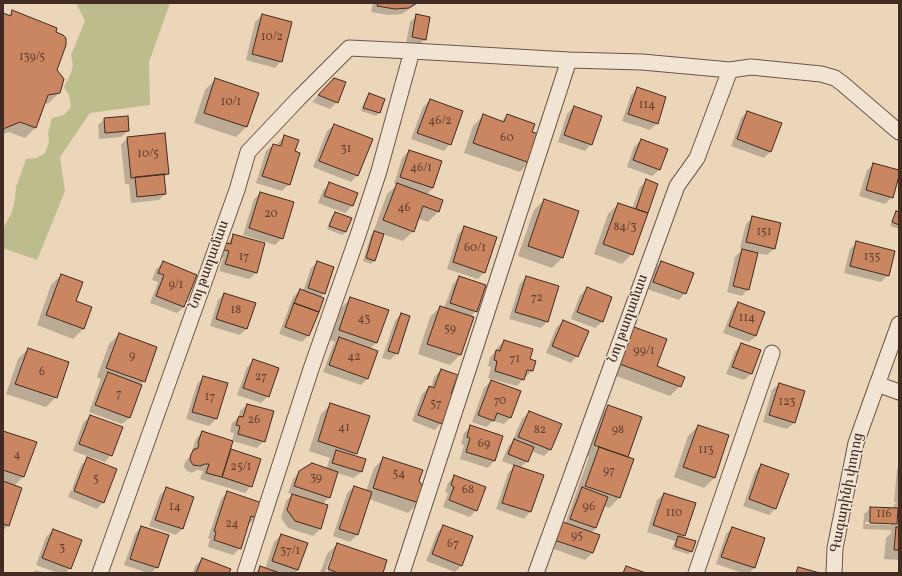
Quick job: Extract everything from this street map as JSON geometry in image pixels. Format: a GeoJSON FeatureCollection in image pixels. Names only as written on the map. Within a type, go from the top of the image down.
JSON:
{"type":"FeatureCollection","features":[{"type":"Feature","properties":{"kind":"street","name":"Նոյ թաղամաս"},"geometry":{"type":"LineString","coordinates":[[100,573],[237,190],[248,152],[349,48],[570,60],[642,62],[730,70],[751,67],[821,74],[835,78],[899,132]]}},
{"type":"Feature","properties":{"kind":"street"},"geometry":{"type":"LineString","coordinates":[[245,573],[311,369],[379,171],[412,51]]}},
{"type":"Feature","properties":{"kind":"street"},"geometry":{"type":"LineString","coordinates":[[402,573],[570,60]]}},
{"type":"Feature","properties":{"kind":"street","name":"Նոյ թաղամաս"},"geometry":{"type":"LineString","coordinates":[[536,573],[677,186],[697,158],[730,70]]}},
{"type":"Feature","properties":{"kind":"street","name":"Գագարինի փողոց"},"geometry":{"type":"LineString","coordinates":[[834,573],[835,548],[856,443],[899,324]]}},
{"type":"Feature","properties":{"kind":"street"},"geometry":{"type":"LineString","coordinates":[[696,573],[772,353]]}},
{"type":"Feature","properties":{"kind":"street"},"geometry":{"type":"LineString","coordinates":[[877,384],[899,392]]}},
{"type":"Feature","properties":{"kind":"shaded area"},"geometry":{"type":"Polygon","coordinates":[[[76,3],[170,3],[149,62],[150,105],[90,113],[60,157],[65,191],[37,260],[3,248],[3,227],[12,212],[16,187],[26,159],[36,158],[45,153],[49,142],[48,133],[52,118],[64,115],[71,107],[69,95],[64,87],[73,65],[71,55],[85,21],[76,3]]]}},
{"type":"Feature","properties":{"kind":"building"},"geometry":{"type":"Polygon","coordinates":[[[378,3],[417,3],[409,8],[395,9],[377,6],[378,3]]]}},
{"type":"Feature","properties":{"kind":"building"},"geometry":{"type":"Polygon","coordinates":[[[12,10],[57,28],[56,32],[66,38],[66,45],[57,70],[64,79],[60,93],[48,95],[36,128],[20,122],[3,129],[3,13],[11,16],[12,10]]]}},
{"type":"Feature","properties":{"kind":"building"},"geometry":{"type":"Polygon","coordinates":[[[262,14],[292,22],[282,62],[252,54],[262,14]]]}},
{"type":"Feature","properties":{"kind":"building"},"geometry":{"type":"Polygon","coordinates":[[[416,14],[430,17],[426,40],[412,37],[416,14]]]}},
{"type":"Feature","properties":{"kind":"building"},"geometry":{"type":"Polygon","coordinates":[[[215,78],[259,93],[247,127],[204,113],[215,78]]]}},
{"type":"Feature","properties":{"kind":"building"},"geometry":{"type":"Polygon","coordinates":[[[334,78],[346,82],[338,103],[318,95],[334,78]]]}},
{"type":"Feature","properties":{"kind":"building"},"geometry":{"type":"Polygon","coordinates":[[[637,87],[666,97],[658,124],[628,114],[637,87]]]}},
{"type":"Feature","properties":{"kind":"building"},"geometry":{"type":"Polygon","coordinates":[[[369,93],[385,99],[380,113],[363,108],[369,93]]]}},
{"type":"Feature","properties":{"kind":"building"},"geometry":{"type":"Polygon","coordinates":[[[430,99],[463,111],[451,145],[417,133],[430,99]]]}},
{"type":"Feature","properties":{"kind":"building"},"geometry":{"type":"Polygon","coordinates":[[[574,106],[602,116],[592,145],[564,135],[574,106]]]}},
{"type":"Feature","properties":{"kind":"building"},"geometry":{"type":"Polygon","coordinates":[[[747,111],[782,123],[771,152],[737,139],[747,111]]]}},
{"type":"Feature","properties":{"kind":"building"},"geometry":{"type":"Polygon","coordinates":[[[483,114],[504,122],[507,114],[535,124],[532,132],[540,134],[530,163],[473,143],[483,114]]]}},
{"type":"Feature","properties":{"kind":"building"},"geometry":{"type":"Polygon","coordinates":[[[128,116],[129,131],[105,133],[104,118],[128,116]]]}},
{"type":"Feature","properties":{"kind":"building"},"geometry":{"type":"Polygon","coordinates":[[[334,124],[373,139],[358,176],[319,161],[334,124]]]}},
{"type":"Feature","properties":{"kind":"building"},"geometry":{"type":"Polygon","coordinates":[[[165,133],[169,174],[131,178],[127,137],[165,133]]]}},
{"type":"Feature","properties":{"kind":"building"},"geometry":{"type":"Polygon","coordinates":[[[284,135],[299,140],[295,151],[300,153],[290,185],[262,176],[273,144],[281,146],[284,135]]]}},
{"type":"Feature","properties":{"kind":"building"},"geometry":{"type":"Polygon","coordinates":[[[641,139],[668,149],[660,170],[633,160],[641,139]]]}},
{"type":"Feature","properties":{"kind":"building"},"geometry":{"type":"Polygon","coordinates":[[[409,150],[442,161],[433,188],[400,177],[409,150]]]}},
{"type":"Feature","properties":{"kind":"building"},"geometry":{"type":"Polygon","coordinates":[[[873,163],[899,170],[899,176],[893,198],[866,190],[873,163]]]}},
{"type":"Feature","properties":{"kind":"building"},"geometry":{"type":"Polygon","coordinates":[[[164,174],[166,194],[137,197],[135,177],[164,174]]]}},
{"type":"Feature","properties":{"kind":"building"},"geometry":{"type":"Polygon","coordinates":[[[646,179],[658,184],[648,213],[636,209],[646,179]]]}},
{"type":"Feature","properties":{"kind":"building"},"geometry":{"type":"Polygon","coordinates":[[[329,182],[358,193],[353,206],[324,196],[329,182]]]}},
{"type":"Feature","properties":{"kind":"building"},"geometry":{"type":"Polygon","coordinates":[[[397,183],[443,200],[439,212],[423,206],[414,232],[383,220],[397,183]]]}},
{"type":"Feature","properties":{"kind":"building"},"geometry":{"type":"Polygon","coordinates":[[[260,192],[294,202],[283,239],[249,228],[260,192]]]}},
{"type":"Feature","properties":{"kind":"building"},"geometry":{"type":"Polygon","coordinates":[[[544,199],[579,211],[563,258],[528,246],[544,199]]]}},
{"type":"Feature","properties":{"kind":"building"},"geometry":{"type":"Polygon","coordinates":[[[618,203],[648,213],[633,255],[603,244],[618,203]]]}},
{"type":"Feature","properties":{"kind":"building"},"geometry":{"type":"Polygon","coordinates":[[[896,211],[899,212],[899,225],[892,222],[896,211]]]}},
{"type":"Feature","properties":{"kind":"building"},"geometry":{"type":"Polygon","coordinates":[[[335,212],[352,218],[346,232],[329,226],[335,212]]]}},
{"type":"Feature","properties":{"kind":"building"},"geometry":{"type":"Polygon","coordinates":[[[752,216],[781,223],[775,249],[746,242],[752,216]]]}},
{"type":"Feature","properties":{"kind":"building"},"geometry":{"type":"Polygon","coordinates":[[[464,226],[497,237],[485,273],[453,262],[464,226]]]}},
{"type":"Feature","properties":{"kind":"building"},"geometry":{"type":"Polygon","coordinates":[[[374,231],[384,234],[375,261],[366,258],[374,231]]]}},
{"type":"Feature","properties":{"kind":"building"},"geometry":{"type":"Polygon","coordinates":[[[233,234],[265,243],[257,273],[225,264],[229,251],[224,250],[226,243],[231,244],[233,234]]]}},
{"type":"Feature","properties":{"kind":"building"},"geometry":{"type":"Polygon","coordinates":[[[856,241],[895,251],[889,276],[850,266],[856,241]]]}},
{"type":"Feature","properties":{"kind":"building"},"geometry":{"type":"Polygon","coordinates":[[[742,249],[758,253],[749,290],[733,286],[742,249]]]}},
{"type":"Feature","properties":{"kind":"building"},"geometry":{"type":"Polygon","coordinates":[[[163,261],[197,275],[184,307],[156,296],[164,275],[158,273],[163,261]]]}},
{"type":"Feature","properties":{"kind":"building"},"geometry":{"type":"Polygon","coordinates":[[[317,261],[334,267],[325,294],[308,288],[317,261]]]}},
{"type":"Feature","properties":{"kind":"building"},"geometry":{"type":"Polygon","coordinates":[[[661,261],[694,273],[686,294],[653,282],[661,261]]]}},
{"type":"Feature","properties":{"kind":"building"},"geometry":{"type":"Polygon","coordinates":[[[61,274],[83,282],[76,301],[92,307],[84,329],[46,315],[61,274]]]}},
{"type":"Feature","properties":{"kind":"building"},"geometry":{"type":"Polygon","coordinates":[[[459,276],[486,285],[477,312],[450,303],[459,276]]]}},
{"type":"Feature","properties":{"kind":"building"},"geometry":{"type":"Polygon","coordinates":[[[526,276],[559,286],[548,322],[515,312],[526,276]]]}},
{"type":"Feature","properties":{"kind":"building"},"geometry":{"type":"Polygon","coordinates":[[[587,287],[612,297],[603,322],[577,312],[587,287]]]}},
{"type":"Feature","properties":{"kind":"building"},"geometry":{"type":"Polygon","coordinates":[[[300,289],[324,298],[319,312],[294,303],[300,289]]]}},
{"type":"Feature","properties":{"kind":"building"},"geometry":{"type":"Polygon","coordinates":[[[224,293],[256,303],[247,329],[216,319],[224,293]]]}},
{"type":"Feature","properties":{"kind":"building"},"geometry":{"type":"Polygon","coordinates":[[[350,297],[389,310],[377,343],[339,330],[350,297]]]}},
{"type":"Feature","properties":{"kind":"building"},"geometry":{"type":"Polygon","coordinates":[[[738,302],[765,312],[756,336],[729,326],[738,302]]]}},
{"type":"Feature","properties":{"kind":"building"},"geometry":{"type":"Polygon","coordinates":[[[294,303],[319,312],[309,336],[285,327],[294,303]]]}},
{"type":"Feature","properties":{"kind":"building"},"geometry":{"type":"Polygon","coordinates":[[[440,306],[474,317],[461,355],[427,344],[440,306]]]}},
{"type":"Feature","properties":{"kind":"building"},"geometry":{"type":"Polygon","coordinates":[[[401,313],[410,316],[398,354],[388,351],[401,313]]]}},
{"type":"Feature","properties":{"kind":"building"},"geometry":{"type":"Polygon","coordinates":[[[563,320],[589,331],[578,357],[552,346],[563,320]]]}},
{"type":"Feature","properties":{"kind":"building"},"geometry":{"type":"Polygon","coordinates":[[[634,327],[667,339],[657,366],[685,377],[681,387],[620,364],[634,327]]]}},
{"type":"Feature","properties":{"kind":"building"},"geometry":{"type":"Polygon","coordinates":[[[119,333],[157,347],[145,382],[106,368],[119,333]]]}},
{"type":"Feature","properties":{"kind":"building"},"geometry":{"type":"Polygon","coordinates":[[[339,337],[378,351],[368,379],[329,365],[339,337]]]}},
{"type":"Feature","properties":{"kind":"building"},"geometry":{"type":"Polygon","coordinates":[[[504,340],[533,349],[530,359],[536,361],[533,371],[527,370],[524,380],[495,371],[497,361],[494,360],[496,350],[500,351],[504,340]]]}},
{"type":"Feature","properties":{"kind":"building"},"geometry":{"type":"Polygon","coordinates":[[[741,343],[761,350],[752,374],[732,367],[741,343]]]}},
{"type":"Feature","properties":{"kind":"building"},"geometry":{"type":"Polygon","coordinates":[[[28,348],[69,362],[57,398],[15,384],[28,348]]]}},
{"type":"Feature","properties":{"kind":"building"},"geometry":{"type":"Polygon","coordinates":[[[253,359],[279,368],[269,397],[243,388],[253,359]]]}},
{"type":"Feature","properties":{"kind":"building"},"geometry":{"type":"Polygon","coordinates":[[[441,369],[458,375],[451,394],[453,395],[442,424],[418,415],[429,386],[434,388],[441,369]]]}},
{"type":"Feature","properties":{"kind":"building"},"geometry":{"type":"Polygon","coordinates":[[[108,372],[142,385],[130,418],[95,405],[108,372]]]}},
{"type":"Feature","properties":{"kind":"building"},"geometry":{"type":"Polygon","coordinates":[[[203,376],[228,383],[217,419],[192,412],[203,376]]]}},
{"type":"Feature","properties":{"kind":"building"},"geometry":{"type":"Polygon","coordinates":[[[491,380],[521,391],[511,418],[497,413],[494,421],[478,415],[491,380]]]}},
{"type":"Feature","properties":{"kind":"building"},"geometry":{"type":"Polygon","coordinates":[[[779,383],[805,391],[795,423],[769,415],[779,383]]]}},
{"type":"Feature","properties":{"kind":"building"},"geometry":{"type":"Polygon","coordinates":[[[330,403],[370,416],[357,454],[318,441],[330,403]]]}},
{"type":"Feature","properties":{"kind":"building"},"geometry":{"type":"Polygon","coordinates":[[[247,404],[274,411],[265,442],[238,434],[240,426],[236,425],[239,416],[243,417],[247,404]]]}},
{"type":"Feature","properties":{"kind":"building"},"geometry":{"type":"Polygon","coordinates":[[[608,405],[642,417],[628,457],[594,445],[608,405]]]}},
{"type":"Feature","properties":{"kind":"building"},"geometry":{"type":"Polygon","coordinates":[[[529,411],[562,424],[551,450],[518,437],[529,411]]]}},
{"type":"Feature","properties":{"kind":"building"},"geometry":{"type":"Polygon","coordinates":[[[90,415],[123,427],[112,456],[79,444],[90,415]]]}},
{"type":"Feature","properties":{"kind":"building"},"geometry":{"type":"Polygon","coordinates":[[[470,425],[503,436],[495,461],[466,452],[470,438],[467,437],[470,425]]]}},
{"type":"Feature","properties":{"kind":"building"},"geometry":{"type":"Polygon","coordinates":[[[698,425],[729,435],[715,478],[683,467],[698,425]]]}},
{"type":"Feature","properties":{"kind":"building"},"geometry":{"type":"Polygon","coordinates":[[[3,431],[37,442],[24,477],[3,470],[3,431]]]}},
{"type":"Feature","properties":{"kind":"building"},"geometry":{"type":"Polygon","coordinates":[[[202,431],[233,441],[222,477],[206,473],[209,464],[200,466],[193,465],[190,460],[194,449],[197,449],[199,445],[198,443],[202,431]]]}},
{"type":"Feature","properties":{"kind":"building"},"geometry":{"type":"Polygon","coordinates":[[[514,439],[534,447],[528,462],[508,454],[514,439]]]}},
{"type":"Feature","properties":{"kind":"building"},"geometry":{"type":"Polygon","coordinates":[[[599,447],[634,459],[620,498],[585,486],[599,447]]]}},
{"type":"Feature","properties":{"kind":"building"},"geometry":{"type":"Polygon","coordinates":[[[231,449],[261,459],[252,487],[222,477],[231,449]]]}},
{"type":"Feature","properties":{"kind":"building"},"geometry":{"type":"Polygon","coordinates":[[[336,450],[366,459],[362,472],[332,463],[336,450]]]}},
{"type":"Feature","properties":{"kind":"building"},"geometry":{"type":"Polygon","coordinates":[[[87,457],[117,469],[104,503],[74,491],[87,457]]]}},
{"type":"Feature","properties":{"kind":"building"},"geometry":{"type":"Polygon","coordinates":[[[383,457],[423,470],[419,481],[424,488],[419,503],[373,488],[383,457]]]}},
{"type":"Feature","properties":{"kind":"building"},"geometry":{"type":"Polygon","coordinates":[[[312,463],[338,472],[330,498],[294,486],[299,471],[312,463]]]}},
{"type":"Feature","properties":{"kind":"building"},"geometry":{"type":"Polygon","coordinates":[[[761,464],[789,474],[776,509],[749,499],[761,464]]]}},
{"type":"Feature","properties":{"kind":"building"},"geometry":{"type":"Polygon","coordinates":[[[514,465],[544,475],[531,512],[502,503],[514,465]]]}},
{"type":"Feature","properties":{"kind":"building"},"geometry":{"type":"Polygon","coordinates":[[[454,475],[486,487],[477,511],[449,500],[454,487],[451,485],[454,475]]]}},
{"type":"Feature","properties":{"kind":"building"},"geometry":{"type":"Polygon","coordinates":[[[3,481],[22,488],[9,526],[3,524],[3,481]]]}},
{"type":"Feature","properties":{"kind":"building"},"geometry":{"type":"Polygon","coordinates":[[[354,486],[372,492],[358,535],[339,529],[354,486]]]}},
{"type":"Feature","properties":{"kind":"building"},"geometry":{"type":"Polygon","coordinates":[[[166,487],[194,497],[183,529],[155,520],[166,487]]]}},
{"type":"Feature","properties":{"kind":"building"},"geometry":{"type":"Polygon","coordinates":[[[582,487],[608,497],[596,528],[570,519],[582,487]]]}},
{"type":"Feature","properties":{"kind":"building"},"geometry":{"type":"Polygon","coordinates":[[[227,491],[262,503],[257,518],[251,516],[241,549],[214,540],[216,532],[214,531],[227,491]]]}},
{"type":"Feature","properties":{"kind":"building"},"geometry":{"type":"Polygon","coordinates":[[[664,493],[696,503],[685,536],[653,525],[664,493]]]}},
{"type":"Feature","properties":{"kind":"building"},"geometry":{"type":"Polygon","coordinates":[[[292,494],[328,505],[321,529],[295,521],[287,510],[292,494]]]}},
{"type":"Feature","properties":{"kind":"building"},"geometry":{"type":"Polygon","coordinates":[[[870,507],[898,508],[897,524],[870,523],[870,507]]]}},
{"type":"Feature","properties":{"kind":"building"},"geometry":{"type":"Polygon","coordinates":[[[560,521],[600,535],[593,553],[554,540],[560,521]]]}},
{"type":"Feature","properties":{"kind":"building"},"geometry":{"type":"Polygon","coordinates":[[[443,525],[473,536],[462,566],[432,554],[443,525]]]}},
{"type":"Feature","properties":{"kind":"building"},"geometry":{"type":"Polygon","coordinates":[[[141,526],[169,535],[158,568],[130,559],[141,526]]]}},
{"type":"Feature","properties":{"kind":"building"},"geometry":{"type":"Polygon","coordinates":[[[732,527],[765,538],[755,568],[721,557],[732,527]]]}},
{"type":"Feature","properties":{"kind":"building"},"geometry":{"type":"Polygon","coordinates":[[[896,527],[899,527],[899,550],[894,550],[896,527]]]}},
{"type":"Feature","properties":{"kind":"building"},"geometry":{"type":"Polygon","coordinates":[[[53,529],[82,540],[71,569],[42,558],[53,529]]]}},
{"type":"Feature","properties":{"kind":"building"},"geometry":{"type":"Polygon","coordinates":[[[281,534],[308,543],[298,570],[272,561],[281,534]]]}},
{"type":"Feature","properties":{"kind":"building"},"geometry":{"type":"Polygon","coordinates":[[[678,536],[696,541],[692,552],[675,546],[678,536]]]}},
{"type":"Feature","properties":{"kind":"building"},"geometry":{"type":"Polygon","coordinates":[[[337,543],[387,560],[383,573],[338,573],[328,569],[337,543]]]}},
{"type":"Feature","properties":{"kind":"building"},"geometry":{"type":"Polygon","coordinates":[[[202,558],[231,569],[229,573],[196,573],[202,558]]]}},
{"type":"Feature","properties":{"kind":"building"},"geometry":{"type":"Polygon","coordinates":[[[260,566],[280,573],[258,573],[260,566]]]}},
{"type":"Feature","properties":{"kind":"building"},"geometry":{"type":"Polygon","coordinates":[[[626,566],[646,573],[623,573],[626,566]]]}},
{"type":"Feature","properties":{"kind":"building"},"geometry":{"type":"Polygon","coordinates":[[[798,567],[820,573],[796,573],[798,567]]]}}]}
